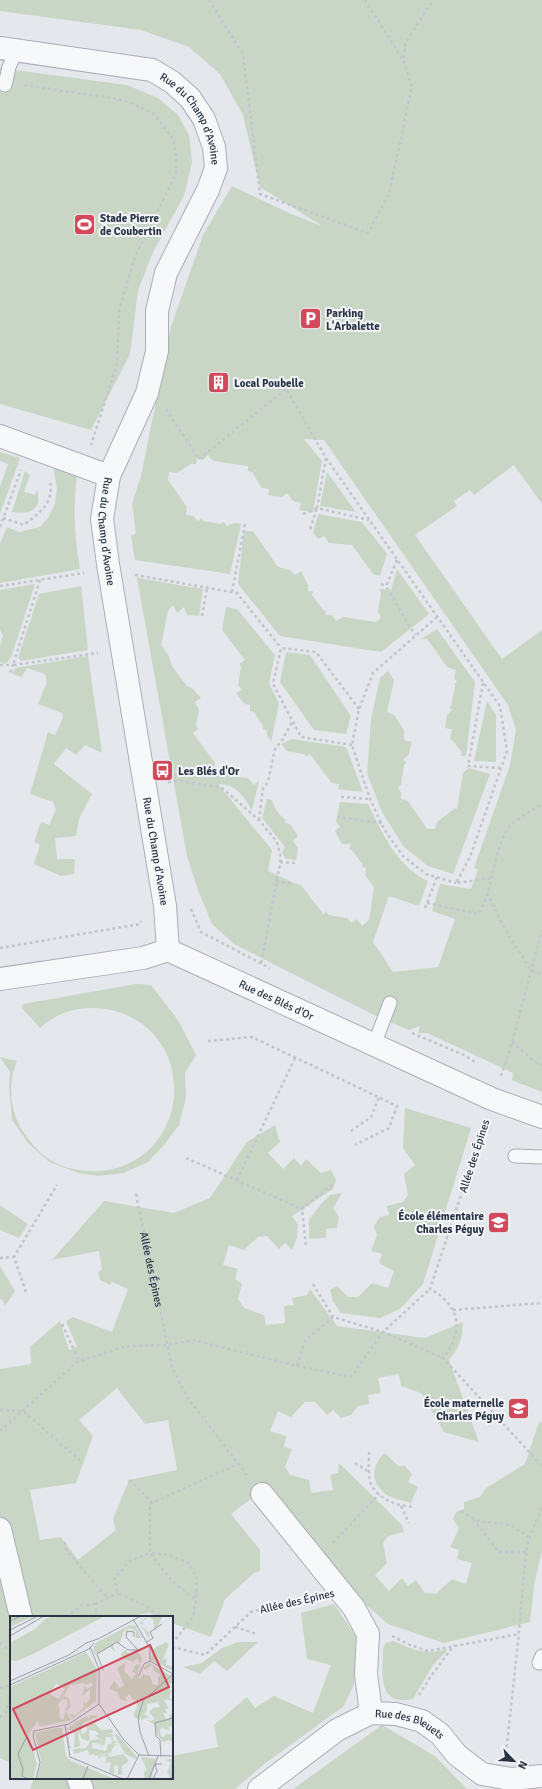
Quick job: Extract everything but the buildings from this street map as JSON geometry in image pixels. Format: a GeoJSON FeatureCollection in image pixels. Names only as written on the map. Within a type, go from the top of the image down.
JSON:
{"type":"FeatureCollection","features":[{"type":"Feature","properties":{"kind":"street","name":"Rue du Champ d'Avoine"},"geometry":{"type":"LineString","coordinates":[[8,49],[152,70],[172,82],[190,98],[204,119],[214,147],[216,168],[208,190],[166,273],[157,312],[157,352],[147,393],[109,476],[102,519],[109,571],[165,906],[168,950]]}},
{"type":"Feature","properties":{"kind":"street"},"geometry":{"type":"LineString","coordinates":[[0,436],[109,476]]}},
{"type":"Feature","properties":{"kind":"street"},"geometry":{"type":"LineString","coordinates":[[0,979],[143,958],[168,950]]}},
{"type":"Feature","properties":{"kind":"street","name":"Rue des Blés d'Or"},"geometry":{"type":"LineString","coordinates":[[168,950],[492,1099],[542,1117]]}},
{"type":"Feature","properties":{"kind":"street","name":"Allée des Épines"},"geometry":{"type":"LineString","coordinates":[[262,1494],[354,1608],[368,1634]]}},
{"type":"Feature","properties":{"kind":"street"},"geometry":{"type":"LineString","coordinates":[[0,1529],[21,1616]]}},
{"type":"Feature","properties":{"kind":"street"},"geometry":{"type":"LineString","coordinates":[[368,1634],[366,1674],[371,1714]]}},
{"type":"Feature","properties":{"kind":"street","name":"Rue des Bleuets"},"geometry":{"type":"LineString","coordinates":[[259,1789],[337,1730],[371,1714],[396,1714],[422,1721],[440,1734],[457,1755],[482,1774],[512,1779],[542,1776]]}},
{"type":"Feature","properties":{"kind":"street"},"geometry":{"type":"LineString","coordinates":[[78,1779],[82,1789]]}},
{"type":"Feature","properties":{"kind":"lane"},"geometry":{"type":"LineString","coordinates":[[5,84],[8,49]]}},
{"type":"Feature","properties":{"kind":"lane"},"geometry":{"type":"LineString","coordinates":[[374,1044],[390,1003]]}},
{"type":"Feature","properties":{"kind":"lane"},"geometry":{"type":"LineString","coordinates":[[515,1156],[542,1157]]}},
{"type":"Feature","properties":{"kind":"path"},"geometry":{"type":"LineString","coordinates":[[209,0],[243,54],[260,194],[368,233],[389,194],[412,86],[403,60],[365,0]]}},
{"type":"Feature","properties":{"kind":"path"},"geometry":{"type":"LineString","coordinates":[[403,60],[406,42],[433,0]]}},
{"type":"Feature","properties":{"kind":"path"},"geometry":{"type":"LineString","coordinates":[[5,84],[55,89],[123,101],[154,114],[174,140],[176,174],[136,254],[119,312],[117,364],[90,450],[82,467]]}},
{"type":"Feature","properties":{"kind":"path"},"geometry":{"type":"LineString","coordinates":[[281,380],[326,458],[500,706],[507,751],[470,857],[456,883]]}},
{"type":"Feature","properties":{"kind":"path"},"geometry":{"type":"LineString","coordinates":[[162,415],[165,408],[199,459],[286,389]]}},
{"type":"Feature","properties":{"kind":"path"},"geometry":{"type":"LineString","coordinates":[[0,527],[37,450]]}},
{"type":"Feature","properties":{"kind":"path"},"geometry":{"type":"LineString","coordinates":[[3,518],[24,525],[46,508],[51,487],[37,450]]}},
{"type":"Feature","properties":{"kind":"path"},"geometry":{"type":"LineString","coordinates":[[310,529],[317,508],[326,458]]}},
{"type":"Feature","properties":{"kind":"path"},"geometry":{"type":"LineString","coordinates":[[302,514],[317,508],[370,520]]}},
{"type":"Feature","properties":{"kind":"path"},"geometry":{"type":"LineString","coordinates":[[232,592],[245,524]]}},
{"type":"Feature","properties":{"kind":"path"},"geometry":{"type":"LineString","coordinates":[[386,586],[397,560]]}},
{"type":"Feature","properties":{"kind":"path"},"geometry":{"type":"LineString","coordinates":[[0,586],[97,571],[109,571]]}},
{"type":"Feature","properties":{"kind":"path"},"geometry":{"type":"LineString","coordinates":[[135,583],[133,575],[237,593],[281,648],[316,652],[359,709]]}},
{"type":"Feature","properties":{"kind":"path"},"geometry":{"type":"LineString","coordinates":[[10,673],[40,580]]}},
{"type":"Feature","properties":{"kind":"path"},"geometry":{"type":"LineString","coordinates":[[381,584],[386,586],[415,635]]}},
{"type":"Feature","properties":{"kind":"path"},"geometry":{"type":"LineString","coordinates":[[202,616],[207,588]]}},
{"type":"Feature","properties":{"kind":"path"},"geometry":{"type":"LineString","coordinates":[[437,617],[373,673],[359,709],[352,745],[370,799],[382,823],[404,856],[426,874],[456,883],[492,878]]}},
{"type":"Feature","properties":{"kind":"path"},"geometry":{"type":"LineString","coordinates":[[281,648],[273,684],[301,737],[352,745]]}},
{"type":"Feature","properties":{"kind":"path"},"geometry":{"type":"LineString","coordinates":[[0,665],[13,665],[122,649]]}},
{"type":"Feature","properties":{"kind":"path"},"geometry":{"type":"LineString","coordinates":[[483,683],[468,766],[501,768]]}},
{"type":"Feature","properties":{"kind":"path"},"geometry":{"type":"LineString","coordinates":[[259,820],[263,788],[268,782],[275,749],[281,742],[292,722]]}},
{"type":"Feature","properties":{"kind":"path"},"geometry":{"type":"LineString","coordinates":[[168,790],[167,782],[181,781],[222,788],[259,820],[278,842],[281,858],[261,964],[249,987]]}},
{"type":"Feature","properties":{"kind":"path"},"geometry":{"type":"LineString","coordinates":[[341,797],[370,799]]}},
{"type":"Feature","properties":{"kind":"path"},"geometry":{"type":"LineString","coordinates":[[427,902],[478,914],[483,906],[508,828],[542,804]]}},
{"type":"Feature","properties":{"kind":"path"},"geometry":{"type":"LineString","coordinates":[[337,817],[382,823]]}},
{"type":"Feature","properties":{"kind":"path"},"geometry":{"type":"LineString","coordinates":[[280,862],[295,863]]}},
{"type":"Feature","properties":{"kind":"path"},"geometry":{"type":"LineString","coordinates":[[425,908],[437,877]]}},
{"type":"Feature","properties":{"kind":"path"},"geometry":{"type":"LineString","coordinates":[[276,881],[294,884]]}},
{"type":"Feature","properties":{"kind":"path"},"geometry":{"type":"LineString","coordinates":[[487,892],[504,928],[531,970],[542,975]]}},
{"type":"Feature","properties":{"kind":"path"},"geometry":{"type":"LineString","coordinates":[[0,948],[140,924],[146,901],[165,906],[186,899],[201,932],[275,970]]}},
{"type":"Feature","properties":{"kind":"path","name":"Allée des Épines"},"geometry":{"type":"LineString","coordinates":[[430,1289],[512,1042],[542,930]]}},
{"type":"Feature","properties":{"kind":"path"},"geometry":{"type":"LineString","coordinates":[[383,1021],[464,1055],[476,1063]]}},
{"type":"Feature","properties":{"kind":"path"},"geometry":{"type":"LineString","coordinates":[[208,1041],[252,1037],[397,1106],[389,1128],[355,1145]]}},
{"type":"Feature","properties":{"kind":"path"},"geometry":{"type":"LineString","coordinates":[[512,1042],[537,1064],[542,1065]]}},
{"type":"Feature","properties":{"kind":"path"},"geometry":{"type":"LineString","coordinates":[[237,1180],[295,1058]]}},
{"type":"Feature","properties":{"kind":"path"},"geometry":{"type":"LineString","coordinates":[[351,1131],[371,1118],[379,1097]]}},
{"type":"Feature","properties":{"kind":"path"},"geometry":{"type":"LineString","coordinates":[[186,1158],[302,1209]]}},
{"type":"Feature","properties":{"kind":"path"},"geometry":{"type":"LineString","coordinates":[[302,1209],[335,1182]]}},
{"type":"Feature","properties":{"kind":"path"},"geometry":{"type":"LineString","coordinates":[[26,1292],[14,1257],[57,1184]]}},
{"type":"Feature","properties":{"kind":"path","name":"Allée des Épines"},"geometry":{"type":"LineString","coordinates":[[136,1194],[172,1367],[187,1397],[262,1494]]}},
{"type":"Feature","properties":{"kind":"path"},"geometry":{"type":"LineString","coordinates":[[302,1209],[306,1245]]}},
{"type":"Feature","properties":{"kind":"path"},"geometry":{"type":"LineString","coordinates":[[0,1258],[14,1257]]}},
{"type":"Feature","properties":{"kind":"path"},"geometry":{"type":"LineString","coordinates":[[313,1284],[333,1317],[383,1332],[443,1358],[542,1466]]}},
{"type":"Feature","properties":{"kind":"path"},"geometry":{"type":"LineString","coordinates":[[0,1431],[79,1361],[126,1346],[168,1345],[194,1340],[297,1366],[351,1377],[383,1332],[430,1289],[445,1299],[456,1314],[457,1332],[451,1349],[443,1358]]}},
{"type":"Feature","properties":{"kind":"path"},"geometry":{"type":"LineString","coordinates":[[453,1310],[542,1304]]}},
{"type":"Feature","properties":{"kind":"path"},"geometry":{"type":"LineString","coordinates":[[297,1366],[305,1341],[333,1317]]}},
{"type":"Feature","properties":{"kind":"path"},"geometry":{"type":"LineString","coordinates":[[62,1324],[79,1361]]}},
{"type":"Feature","properties":{"kind":"path"},"geometry":{"type":"LineString","coordinates":[[0,1410],[23,1411],[83,1463]]}},
{"type":"Feature","properties":{"kind":"path"},"geometry":{"type":"LineString","coordinates":[[368,1452],[370,1483],[382,1498],[401,1506],[414,1507]]}},
{"type":"Feature","properties":{"kind":"path"},"geometry":{"type":"LineString","coordinates":[[355,1463],[370,1472]]}},
{"type":"Feature","properties":{"kind":"path"},"geometry":{"type":"LineString","coordinates":[[196,1601],[172,1581],[150,1553],[150,1504],[238,1464]]}},
{"type":"Feature","properties":{"kind":"path"},"geometry":{"type":"LineString","coordinates":[[129,1480],[152,1502]]}},
{"type":"Feature","properties":{"kind":"path"},"geometry":{"type":"LineString","coordinates":[[316,1561],[379,1494]]}},
{"type":"Feature","properties":{"kind":"path"},"geometry":{"type":"LineString","coordinates":[[401,1506],[410,1523]]}},
{"type":"Feature","properties":{"kind":"path"},"geometry":{"type":"LineString","coordinates":[[504,1778],[524,1572],[530,1538],[542,1508]]}},
{"type":"Feature","properties":{"kind":"path"},"geometry":{"type":"LineString","coordinates":[[461,1510],[478,1521],[510,1525],[530,1538]]}},
{"type":"Feature","properties":{"kind":"path"},"geometry":{"type":"LineString","coordinates":[[472,1518],[500,1552],[527,1552]]}},
{"type":"Feature","properties":{"kind":"path"},"geometry":{"type":"LineString","coordinates":[[65,1542],[65,1548],[107,1598]]}},
{"type":"Feature","properties":{"kind":"path","name":"Allée des Épines"},"geometry":{"type":"LineString","coordinates":[[118,1593],[114,1579],[130,1560],[150,1553],[168,1555],[189,1563],[197,1579],[196,1601],[193,1617],[173,1644]]}},
{"type":"Feature","properties":{"kind":"path","name":"Allée des Épines"},"geometry":{"type":"LineString","coordinates":[[173,1645],[205,1655],[251,1612],[341,1591]]}},
{"type":"Feature","properties":{"kind":"path"},"geometry":{"type":"LineString","coordinates":[[67,1616],[81,1606],[96,1604],[118,1593],[150,1608],[156,1616]]}},
{"type":"Feature","properties":{"kind":"path"},"geometry":{"type":"LineString","coordinates":[[96,1604],[96,1616]]}},
{"type":"Feature","properties":{"kind":"path"},"geometry":{"type":"LineString","coordinates":[[235,1627],[257,1634]]}},
{"type":"Feature","properties":{"kind":"path"},"geometry":{"type":"LineString","coordinates":[[368,1634],[380,1630],[410,1646],[428,1651],[519,1634]]}},
{"type":"Feature","properties":{"kind":"path"},"geometry":{"type":"LineString","coordinates":[[0,1643],[10,1651]]}},
{"type":"Feature","properties":{"kind":"path"},"geometry":{"type":"LineString","coordinates":[[407,1717],[431,1676],[455,1645]]}},
{"type":"Feature","properties":{"kind":"path"},"geometry":{"type":"LineString","coordinates":[[0,1688],[10,1685]]}},
{"type":"Feature","properties":{"kind":"path"},"geometry":{"type":"LineString","coordinates":[[0,1717],[6,1713],[10,1695]]}},
{"type":"Feature","properties":{"kind":"green space"},"geometry":{"type":"Polygon","coordinates":[[[0,0],[542,0],[542,504],[514,465],[474,495],[470,490],[454,501],[457,506],[415,535],[502,659],[542,630],[542,1092],[512,1080],[513,1073],[427,1033],[418,1033],[420,1026],[409,1030],[380,1018],[234,944],[212,924],[198,890],[187,856],[137,578],[203,589],[199,616],[187,615],[184,607],[177,613],[173,605],[168,611],[161,645],[169,656],[172,666],[187,686],[192,688],[201,698],[195,702],[199,710],[196,725],[198,729],[193,733],[215,763],[214,769],[221,772],[223,776],[228,773],[230,776],[248,778],[254,785],[259,781],[252,810],[239,792],[230,786],[218,784],[272,850],[268,871],[301,885],[323,914],[326,912],[329,915],[347,918],[352,923],[357,919],[362,926],[369,920],[374,887],[365,875],[366,868],[362,867],[363,865],[352,850],[349,850],[351,844],[342,844],[335,831],[340,827],[336,821],[340,802],[368,804],[385,837],[399,858],[417,875],[428,881],[419,906],[389,896],[373,942],[393,972],[438,967],[455,919],[432,911],[440,884],[471,889],[478,870],[474,868],[510,765],[516,730],[508,705],[324,440],[304,439],[322,461],[313,512],[299,510],[301,503],[293,501],[287,493],[282,497],[268,495],[269,489],[262,488],[252,472],[248,471],[248,466],[213,461],[208,455],[203,460],[197,458],[196,464],[191,464],[177,473],[169,472],[168,480],[187,507],[186,515],[193,516],[198,521],[202,518],[203,521],[221,524],[224,522],[227,526],[234,523],[241,524],[230,574],[135,560],[131,536],[136,533],[132,504],[141,476],[171,327],[203,235],[232,186],[289,213],[322,226],[260,187],[243,115],[220,74],[189,47],[141,30],[0,11],[0,0]]]}},
{"type":"Feature","properties":{"kind":"green space","name":"Stade Pierre de Coubertin"},"geometry":{"type":"Polygon","coordinates":[[[0,68],[127,85],[158,98],[178,115],[189,135],[192,162],[184,196],[153,252],[138,291],[130,354],[91,430],[0,404],[0,68]]]}},
{"type":"Feature","properties":{"kind":"green space"},"geometry":{"type":"Polygon","coordinates":[[[0,452],[20,458],[0,514],[0,487],[8,464],[0,461],[0,452]]]}},
{"type":"Feature","properties":{"kind":"green space"},"geometry":{"type":"Polygon","coordinates":[[[53,465],[77,474],[75,522],[76,545],[80,569],[0,583],[0,544],[7,527],[19,532],[40,527],[48,518],[55,504],[57,488],[53,465]]]}},
{"type":"Feature","properties":{"kind":"green space"},"geometry":{"type":"Polygon","coordinates":[[[25,471],[30,475],[24,492],[35,495],[37,490],[38,502],[36,507],[29,512],[12,512],[25,471]]]}},
{"type":"Feature","properties":{"kind":"green space"},"geometry":{"type":"Polygon","coordinates":[[[327,472],[356,512],[320,506],[327,472]]]}},
{"type":"Feature","properties":{"kind":"green space"},"geometry":{"type":"Polygon","coordinates":[[[318,514],[362,522],[387,554],[380,576],[373,574],[352,545],[329,543],[324,536],[318,539],[313,533],[318,514]]]}},
{"type":"Feature","properties":{"kind":"green space"},"geometry":{"type":"Polygon","coordinates":[[[244,531],[253,531],[278,567],[290,570],[295,575],[301,571],[308,585],[308,591],[313,591],[312,595],[323,610],[326,611],[325,615],[332,615],[336,621],[343,617],[376,622],[381,618],[378,611],[381,593],[379,589],[391,590],[397,569],[429,614],[381,652],[280,636],[238,584],[244,531]]]}},
{"type":"Feature","properties":{"kind":"green space"},"geometry":{"type":"Polygon","coordinates":[[[35,584],[11,658],[5,664],[0,662],[0,646],[3,635],[0,630],[0,590],[35,584]]]}},
{"type":"Feature","properties":{"kind":"green space"},"geometry":{"type":"Polygon","coordinates":[[[81,586],[88,650],[21,661],[18,658],[39,594],[81,586]]]}},
{"type":"Feature","properties":{"kind":"green space"},"geometry":{"type":"Polygon","coordinates":[[[226,607],[237,609],[275,655],[269,683],[279,704],[271,742],[267,735],[267,731],[263,729],[263,726],[254,712],[250,711],[250,705],[245,704],[236,693],[242,690],[238,685],[241,666],[239,664],[245,660],[222,630],[226,607]]]}},
{"type":"Feature","properties":{"kind":"green space"},"geometry":{"type":"Polygon","coordinates":[[[437,629],[475,682],[466,756],[461,756],[462,752],[450,738],[452,729],[445,728],[447,715],[452,710],[449,707],[451,706],[455,686],[454,684],[457,682],[454,678],[456,670],[447,667],[427,639],[421,639],[437,629]]]}},
{"type":"Feature","properties":{"kind":"green space"},"geometry":{"type":"Polygon","coordinates":[[[286,652],[310,655],[351,716],[346,734],[314,730],[280,682],[286,652]]]}},
{"type":"Feature","properties":{"kind":"green space"},"geometry":{"type":"Polygon","coordinates":[[[88,656],[102,753],[85,745],[76,755],[66,748],[54,764],[92,794],[79,819],[76,836],[55,838],[57,859],[75,859],[74,874],[61,876],[34,864],[40,845],[34,842],[41,822],[49,825],[56,810],[53,802],[30,794],[48,732],[55,735],[63,718],[62,713],[38,704],[47,682],[45,674],[27,668],[22,677],[12,674],[15,668],[88,656]]]}},
{"type":"Feature","properties":{"kind":"green space"},"geometry":{"type":"Polygon","coordinates":[[[388,671],[394,680],[387,712],[394,715],[404,730],[404,740],[412,742],[408,756],[403,759],[406,762],[404,765],[402,784],[398,787],[401,793],[401,799],[408,801],[427,829],[435,829],[437,822],[453,810],[453,808],[457,809],[463,773],[469,768],[490,774],[453,874],[428,866],[404,847],[382,812],[367,774],[371,719],[380,678],[388,671]]]}},
{"type":"Feature","properties":{"kind":"green space"},"geometry":{"type":"Polygon","coordinates":[[[487,701],[496,715],[496,762],[474,761],[487,701]]]}},
{"type":"Feature","properties":{"kind":"green space"},"geometry":{"type":"Polygon","coordinates":[[[292,739],[346,747],[363,792],[338,789],[339,784],[332,783],[310,754],[306,757],[304,754],[287,751],[281,744],[292,739]]]}},
{"type":"Feature","properties":{"kind":"green space"},"geometry":{"type":"Polygon","coordinates":[[[267,799],[272,800],[277,811],[285,819],[285,823],[290,824],[298,836],[293,841],[298,848],[296,860],[286,859],[282,853],[285,847],[262,818],[267,799]]]}},
{"type":"Feature","properties":{"kind":"green space"},"geometry":{"type":"Polygon","coordinates":[[[136,984],[151,985],[178,1020],[196,1055],[185,1073],[186,1098],[179,1125],[164,1145],[148,1162],[123,1173],[98,1176],[79,1173],[49,1162],[28,1143],[12,1120],[9,1086],[10,1072],[0,1057],[17,1061],[11,1089],[13,1107],[19,1125],[24,1133],[36,1148],[48,1158],[64,1167],[82,1171],[105,1171],[122,1166],[137,1159],[150,1148],[161,1135],[169,1120],[173,1103],[174,1085],[171,1065],[163,1047],[155,1036],[143,1025],[130,1017],[115,1011],[99,1008],[83,1009],[68,1012],[53,1018],[40,1028],[22,1008],[23,1004],[136,984]]]}},
{"type":"Feature","properties":{"kind":"green space"},"geometry":{"type":"Polygon","coordinates":[[[405,1108],[471,1128],[423,1284],[400,1309],[380,1318],[341,1313],[333,1301],[330,1290],[337,1286],[348,1297],[358,1297],[372,1283],[388,1288],[394,1271],[379,1263],[382,1254],[371,1251],[377,1235],[374,1226],[380,1217],[389,1215],[387,1206],[403,1202],[408,1195],[404,1174],[415,1165],[403,1148],[405,1108]]]}},
{"type":"Feature","properties":{"kind":"green space"},"geometry":{"type":"Polygon","coordinates":[[[275,1125],[280,1142],[268,1153],[283,1169],[294,1158],[301,1166],[306,1159],[321,1173],[331,1170],[336,1179],[333,1189],[292,1216],[298,1224],[297,1238],[292,1250],[285,1243],[279,1249],[267,1236],[258,1237],[244,1250],[229,1245],[223,1265],[238,1269],[235,1279],[242,1284],[238,1299],[244,1308],[264,1315],[266,1325],[285,1323],[284,1306],[294,1305],[292,1298],[307,1295],[310,1289],[337,1326],[425,1338],[463,1322],[460,1342],[456,1351],[449,1360],[479,1442],[444,1432],[421,1393],[401,1386],[399,1374],[378,1378],[381,1393],[368,1395],[369,1404],[358,1406],[351,1415],[341,1418],[333,1410],[327,1415],[315,1402],[305,1402],[291,1417],[278,1411],[270,1431],[286,1436],[284,1447],[292,1449],[285,1467],[290,1475],[309,1480],[311,1493],[333,1490],[330,1475],[338,1473],[339,1463],[402,1525],[404,1532],[388,1536],[383,1543],[387,1563],[375,1575],[389,1591],[402,1578],[408,1586],[416,1580],[425,1593],[436,1594],[452,1579],[466,1584],[472,1563],[457,1559],[459,1550],[450,1547],[459,1528],[453,1519],[456,1512],[464,1509],[464,1502],[480,1497],[486,1488],[525,1464],[539,1422],[542,1423],[542,1551],[535,1580],[530,1622],[444,1643],[388,1624],[340,1582],[265,1488],[231,1514],[260,1550],[260,1571],[254,1573],[225,1599],[211,1637],[173,1623],[173,1616],[156,1616],[149,1613],[128,1616],[10,1616],[10,1763],[0,1758],[0,1369],[31,1364],[30,1347],[60,1321],[69,1350],[77,1347],[66,1321],[73,1317],[112,1332],[128,1289],[112,1282],[110,1285],[100,1280],[98,1272],[102,1269],[99,1251],[52,1260],[104,1201],[174,1213],[210,1198],[247,1142],[275,1125]],[[117,1388],[79,1420],[93,1436],[76,1483],[30,1490],[40,1540],[61,1537],[78,1560],[116,1530],[113,1519],[129,1480],[177,1470],[168,1420],[145,1424],[117,1388]]]}},
{"type":"Feature","properties":{"kind":"green space"},"geometry":{"type":"Polygon","coordinates":[[[342,1193],[333,1208],[339,1217],[337,1228],[326,1229],[326,1238],[309,1239],[309,1220],[320,1205],[330,1195],[342,1193]]]}},
{"type":"Feature","properties":{"kind":"green space"},"geometry":{"type":"Polygon","coordinates":[[[0,1205],[28,1224],[19,1238],[0,1230],[0,1205]]]}},
{"type":"Feature","properties":{"kind":"green space"},"geometry":{"type":"Polygon","coordinates":[[[0,1266],[15,1291],[5,1306],[3,1300],[0,1299],[0,1266]]]}},
{"type":"Feature","properties":{"kind":"green space"},"geometry":{"type":"Polygon","coordinates":[[[385,1453],[398,1466],[405,1466],[412,1474],[408,1482],[418,1487],[411,1503],[387,1495],[381,1490],[375,1480],[375,1468],[380,1458],[385,1453]]]}},
{"type":"Feature","properties":{"kind":"green space"},"geometry":{"type":"Polygon","coordinates":[[[334,1604],[356,1637],[354,1684],[344,1706],[263,1765],[235,1789],[30,1789],[34,1779],[173,1779],[173,1756],[218,1747],[214,1725],[247,1697],[255,1708],[274,1696],[313,1713],[331,1665],[307,1659],[301,1613],[334,1604]]]}},
{"type":"Feature","properties":{"kind":"green space"},"geometry":{"type":"Polygon","coordinates":[[[393,1641],[425,1652],[446,1649],[446,1652],[433,1665],[413,1699],[401,1700],[393,1698],[387,1693],[384,1686],[382,1668],[383,1648],[386,1643],[393,1641]]]}},
{"type":"Feature","properties":{"kind":"green space"},"geometry":{"type":"Polygon","coordinates":[[[238,1642],[258,1642],[227,1671],[214,1661],[200,1674],[183,1667],[202,1663],[222,1648],[238,1642]]]}},
{"type":"Feature","properties":{"kind":"green space"},"geometry":{"type":"Polygon","coordinates":[[[382,1725],[435,1756],[467,1789],[293,1789],[382,1725]]]}},
{"type":"Feature","properties":{"kind":"place","name":"Stade Pierre de Coubertin"},"geometry":{"type":"Point","coordinates":[84,224]}},
{"type":"Feature","properties":{"kind":"place","name":"Parking L'Arbalette"},"geometry":{"type":"Point","coordinates":[311,319]}},
{"type":"Feature","properties":{"kind":"place","name":"Local Poubelle"},"geometry":{"type":"Point","coordinates":[219,383]}},
{"type":"Feature","properties":{"kind":"place","name":"Les Blés d'Or"},"geometry":{"type":"Point","coordinates":[162,771]}},
{"type":"Feature","properties":{"kind":"place","name":"École élémentaire Charles Péguy"},"geometry":{"type":"Point","coordinates":[499,1222]}},
{"type":"Feature","properties":{"kind":"place","name":"École maternelle Charles Péguy"},"geometry":{"type":"Point","coordinates":[519,1409]}}]}
